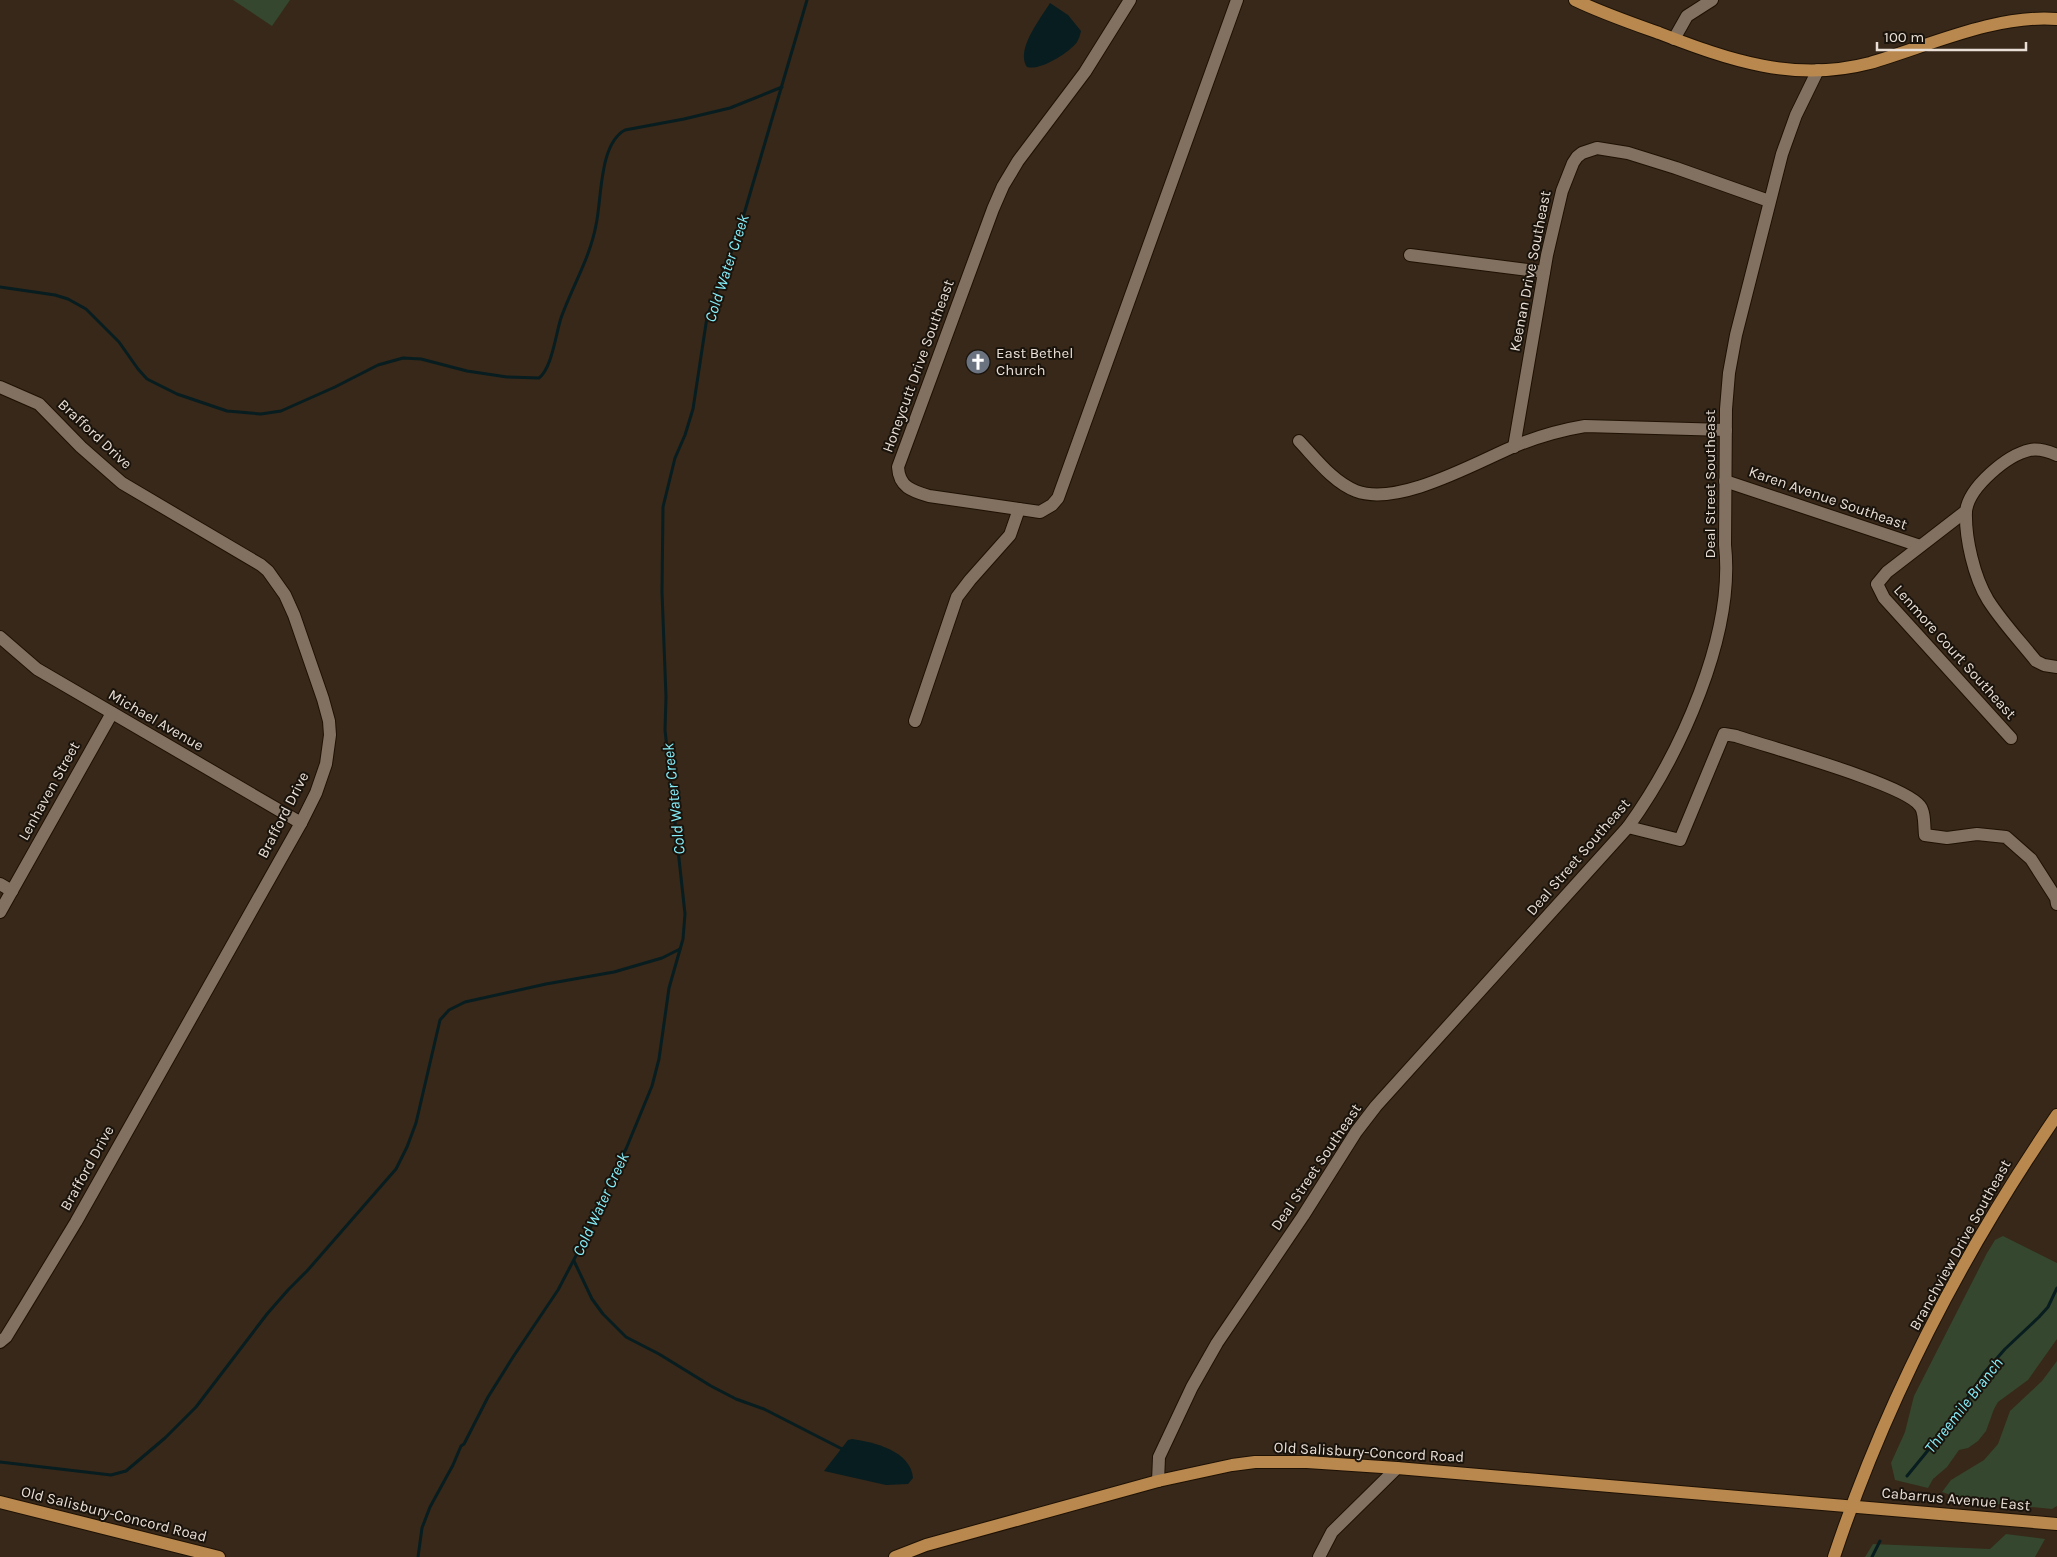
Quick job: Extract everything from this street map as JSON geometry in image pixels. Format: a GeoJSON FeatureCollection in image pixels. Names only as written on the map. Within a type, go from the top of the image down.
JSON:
{"type":"FeatureCollection","features":[{"type":"Feature","properties":{"kind":"main road"},"geometry":{"type":"LineString","coordinates":[[1575,0],[1722,57],[1764,68],[1818,70],[1849,68],[1994,25],[2032,19],[2057,19]]}},
{"type":"Feature","properties":{"kind":"main road","name":"Branchview Drive Southeast"},"geometry":{"type":"LineString","coordinates":[[1834,1557],[1852,1506],[1894,1405],[1937,1314],[1990,1219],[2057,1115]]}},
{"type":"Feature","properties":{"kind":"main road","name":"Old Salisbury-Concord Road"},"geometry":{"type":"LineString","coordinates":[[895,1557],[926,1545],[1158,1481],[1255,1462],[1307,1462],[1397,1468],[1852,1506]]}},
{"type":"Feature","properties":{"kind":"main road","name":"Old Salisbury-Concord Road"},"geometry":{"type":"LineString","coordinates":[[0,1502],[219,1557]]}},
{"type":"Feature","properties":{"kind":"main road","name":"Cabarrus Avenue East"},"geometry":{"type":"LineString","coordinates":[[1852,1506],[2057,1524]]}},
{"type":"Feature","properties":{"kind":"street","name":"Honeycutt Drive Southeast"},"geometry":{"type":"LineString","coordinates":[[1130,0],[1085,72],[1018,161],[1003,186],[898,467],[898,476],[913,491],[929,496],[1040,512],[1052,505],[1061,490],[1237,0]]}},
{"type":"Feature","properties":{"kind":"street"},"geometry":{"type":"LineString","coordinates":[[1674,39],[1687,16],[1712,0]]}},
{"type":"Feature","properties":{"kind":"street","name":"Deal Street Southeast"},"geometry":{"type":"LineString","coordinates":[[1158,1481],[1159,1457],[1197,1380],[1218,1343],[1303,1216],[1356,1132],[1376,1106],[1628,827],[1644,804],[1671,756],[1690,714],[1711,658],[1722,612],[1726,569],[1726,430],[1729,374],[1736,335],[1782,154],[1796,115],[1818,70]]}},
{"type":"Feature","properties":{"kind":"street","name":"Keenan Drive Southeast"},"geometry":{"type":"LineString","coordinates":[[1514,447],[1544,272],[1567,176],[1577,157],[1588,150],[1604,148],[1628,153],[1769,201]]}},
{"type":"Feature","properties":{"kind":"street"},"geometry":{"type":"LineString","coordinates":[[1410,255],[1544,272]]}},
{"type":"Feature","properties":{"kind":"street","name":"Brafford Drive"},"geometry":{"type":"LineString","coordinates":[[0,387],[39,404],[81,447],[122,482],[268,571],[285,595],[301,634],[329,721],[330,735],[326,764],[316,793],[301,823],[79,1215],[6,1337],[0,1342]]}},
{"type":"Feature","properties":{"kind":"street"},"geometry":{"type":"LineString","coordinates":[[1299,441],[1344,484],[1357,492],[1382,495],[1426,484],[1514,447],[1567,429],[1584,426],[1726,430]]}},
{"type":"Feature","properties":{"kind":"street"},"geometry":{"type":"LineString","coordinates":[[2057,455],[2040,450],[2031,450],[2012,457],[1982,481],[1972,495],[1966,511],[1968,538],[1972,556],[1987,598],[2036,661],[2044,665],[2057,667]]}},
{"type":"Feature","properties":{"kind":"street","name":"Karen Avenue Southeast"},"geometry":{"type":"LineString","coordinates":[[1725,481],[1920,546]]}},
{"type":"Feature","properties":{"kind":"street"},"geometry":{"type":"LineString","coordinates":[[915,721],[958,597],[970,580],[1010,535],[1019,509]]}},
{"type":"Feature","properties":{"kind":"street"},"geometry":{"type":"LineString","coordinates":[[1920,546],[1966,511]]}},
{"type":"Feature","properties":{"kind":"street","name":"Lenmore Court Southeast"},"geometry":{"type":"LineString","coordinates":[[1920,546],[1887,572],[1877,584],[1879,590],[2011,738]]}},
{"type":"Feature","properties":{"kind":"street","name":"Michael Avenue"},"geometry":{"type":"LineString","coordinates":[[0,637],[37,669],[301,823]]}},
{"type":"Feature","properties":{"kind":"street","name":"Lenhaven Street"},"geometry":{"type":"LineString","coordinates":[[0,912],[112,713]]}},
{"type":"Feature","properties":{"kind":"street"},"geometry":{"type":"LineString","coordinates":[[1628,827],[1680,840],[1724,734],[1736,736],[1787,751],[1912,797],[1921,807],[1925,836],[1947,838],[1977,834],[2006,837],[2031,858],[2056,898],[2057,904]]}},
{"type":"Feature","properties":{"kind":"street"},"geometry":{"type":"LineString","coordinates":[[0,884],[12,891]]}},
{"type":"Feature","properties":{"kind":"street"},"geometry":{"type":"LineString","coordinates":[[1320,1557],[1332,1532],[1397,1468]]}},
{"type":"Feature","properties":{"kind":"green space"},"geometry":{"type":"Polygon","coordinates":[[[233,0],[290,0],[272,26],[233,0]]]}},
{"type":"Feature","properties":{"kind":"green space"},"geometry":{"type":"Polygon","coordinates":[[[2003,1236],[2057,1263],[2057,1339],[2028,1380],[1998,1402],[1986,1431],[1978,1441],[1968,1448],[1959,1450],[1947,1467],[1933,1479],[1928,1488],[1895,1480],[1891,1463],[1905,1432],[1914,1396],[1987,1253],[1995,1240],[2003,1236]]]}},
{"type":"Feature","properties":{"kind":"green space"},"geometry":{"type":"Polygon","coordinates":[[[2057,1361],[2057,1506],[2052,1509],[1996,1504],[1968,1500],[1942,1492],[1951,1480],[1984,1460],[1998,1444],[2010,1411],[2042,1381],[2057,1361]]]}},
{"type":"Feature","properties":{"kind":"green space"},"geometry":{"type":"Polygon","coordinates":[[[2006,1534],[2045,1539],[2035,1557],[1865,1557],[1873,1544],[1990,1549],[2006,1534]]]}},
{"type":"Feature","properties":{"kind":"water"},"geometry":{"type":"Polygon","coordinates":[[[1050,3],[1068,15],[1081,31],[1079,38],[1073,46],[1054,60],[1033,68],[1027,67],[1024,60],[1024,52],[1027,43],[1050,3]]]}},
{"type":"Feature","properties":{"kind":"water"},"geometry":{"type":"Polygon","coordinates":[[[852,1439],[880,1446],[899,1455],[911,1469],[913,1478],[908,1484],[886,1485],[824,1471],[848,1440],[852,1439]]]}},
{"type":"Feature","properties":{"kind":"waterway","name":"Cold Water Creek"},"geometry":{"type":"LineString","coordinates":[[418,1557],[422,1528],[430,1507],[461,1446],[464,1444],[488,1397],[558,1290],[590,1229],[602,1196],[626,1149],[652,1086],[659,1059],[669,988],[683,939],[685,914],[665,730],[666,697],[662,592],[663,507],[675,458],[693,409],[707,317],[739,231],[807,0]]}},
{"type":"Feature","properties":{"kind":"waterway"},"geometry":{"type":"LineString","coordinates":[[0,287],[55,295],[68,299],[86,309],[119,342],[147,379],[177,394],[227,411],[261,414],[281,411],[378,365],[403,358],[421,359],[467,371],[507,377],[539,378],[547,367],[565,306],[590,249],[598,214],[606,159],[610,147],[617,137],[625,130],[730,108],[782,87]]}},
{"type":"Feature","properties":{"kind":"waterway"},"geometry":{"type":"LineString","coordinates":[[0,1462],[111,1475],[126,1471],[165,1438],[196,1407],[267,1314],[396,1169],[416,1123],[440,1020],[449,1010],[465,1002],[546,984],[614,972],[662,958],[680,949]]}},
{"type":"Feature","properties":{"kind":"waterway"},"geometry":{"type":"LineString","coordinates":[[574,1261],[592,1299],[603,1314],[626,1337],[736,1399],[764,1409],[846,1451]]}},
{"type":"Feature","properties":{"kind":"waterway","name":"Threemile Branch"},"geometry":{"type":"LineString","coordinates":[[1907,1476],[1952,1421],[1984,1373],[2005,1349],[2048,1307],[2057,1288]]}},
{"type":"Feature","properties":{"kind":"waterway","name":"Threemile Branch"},"geometry":{"type":"LineString","coordinates":[[1872,1557],[1880,1541]]}},
{"type":"Feature","properties":{"kind":"place","name":"East Bethel Church"},"geometry":{"type":"Point","coordinates":[978,362]}}]}
